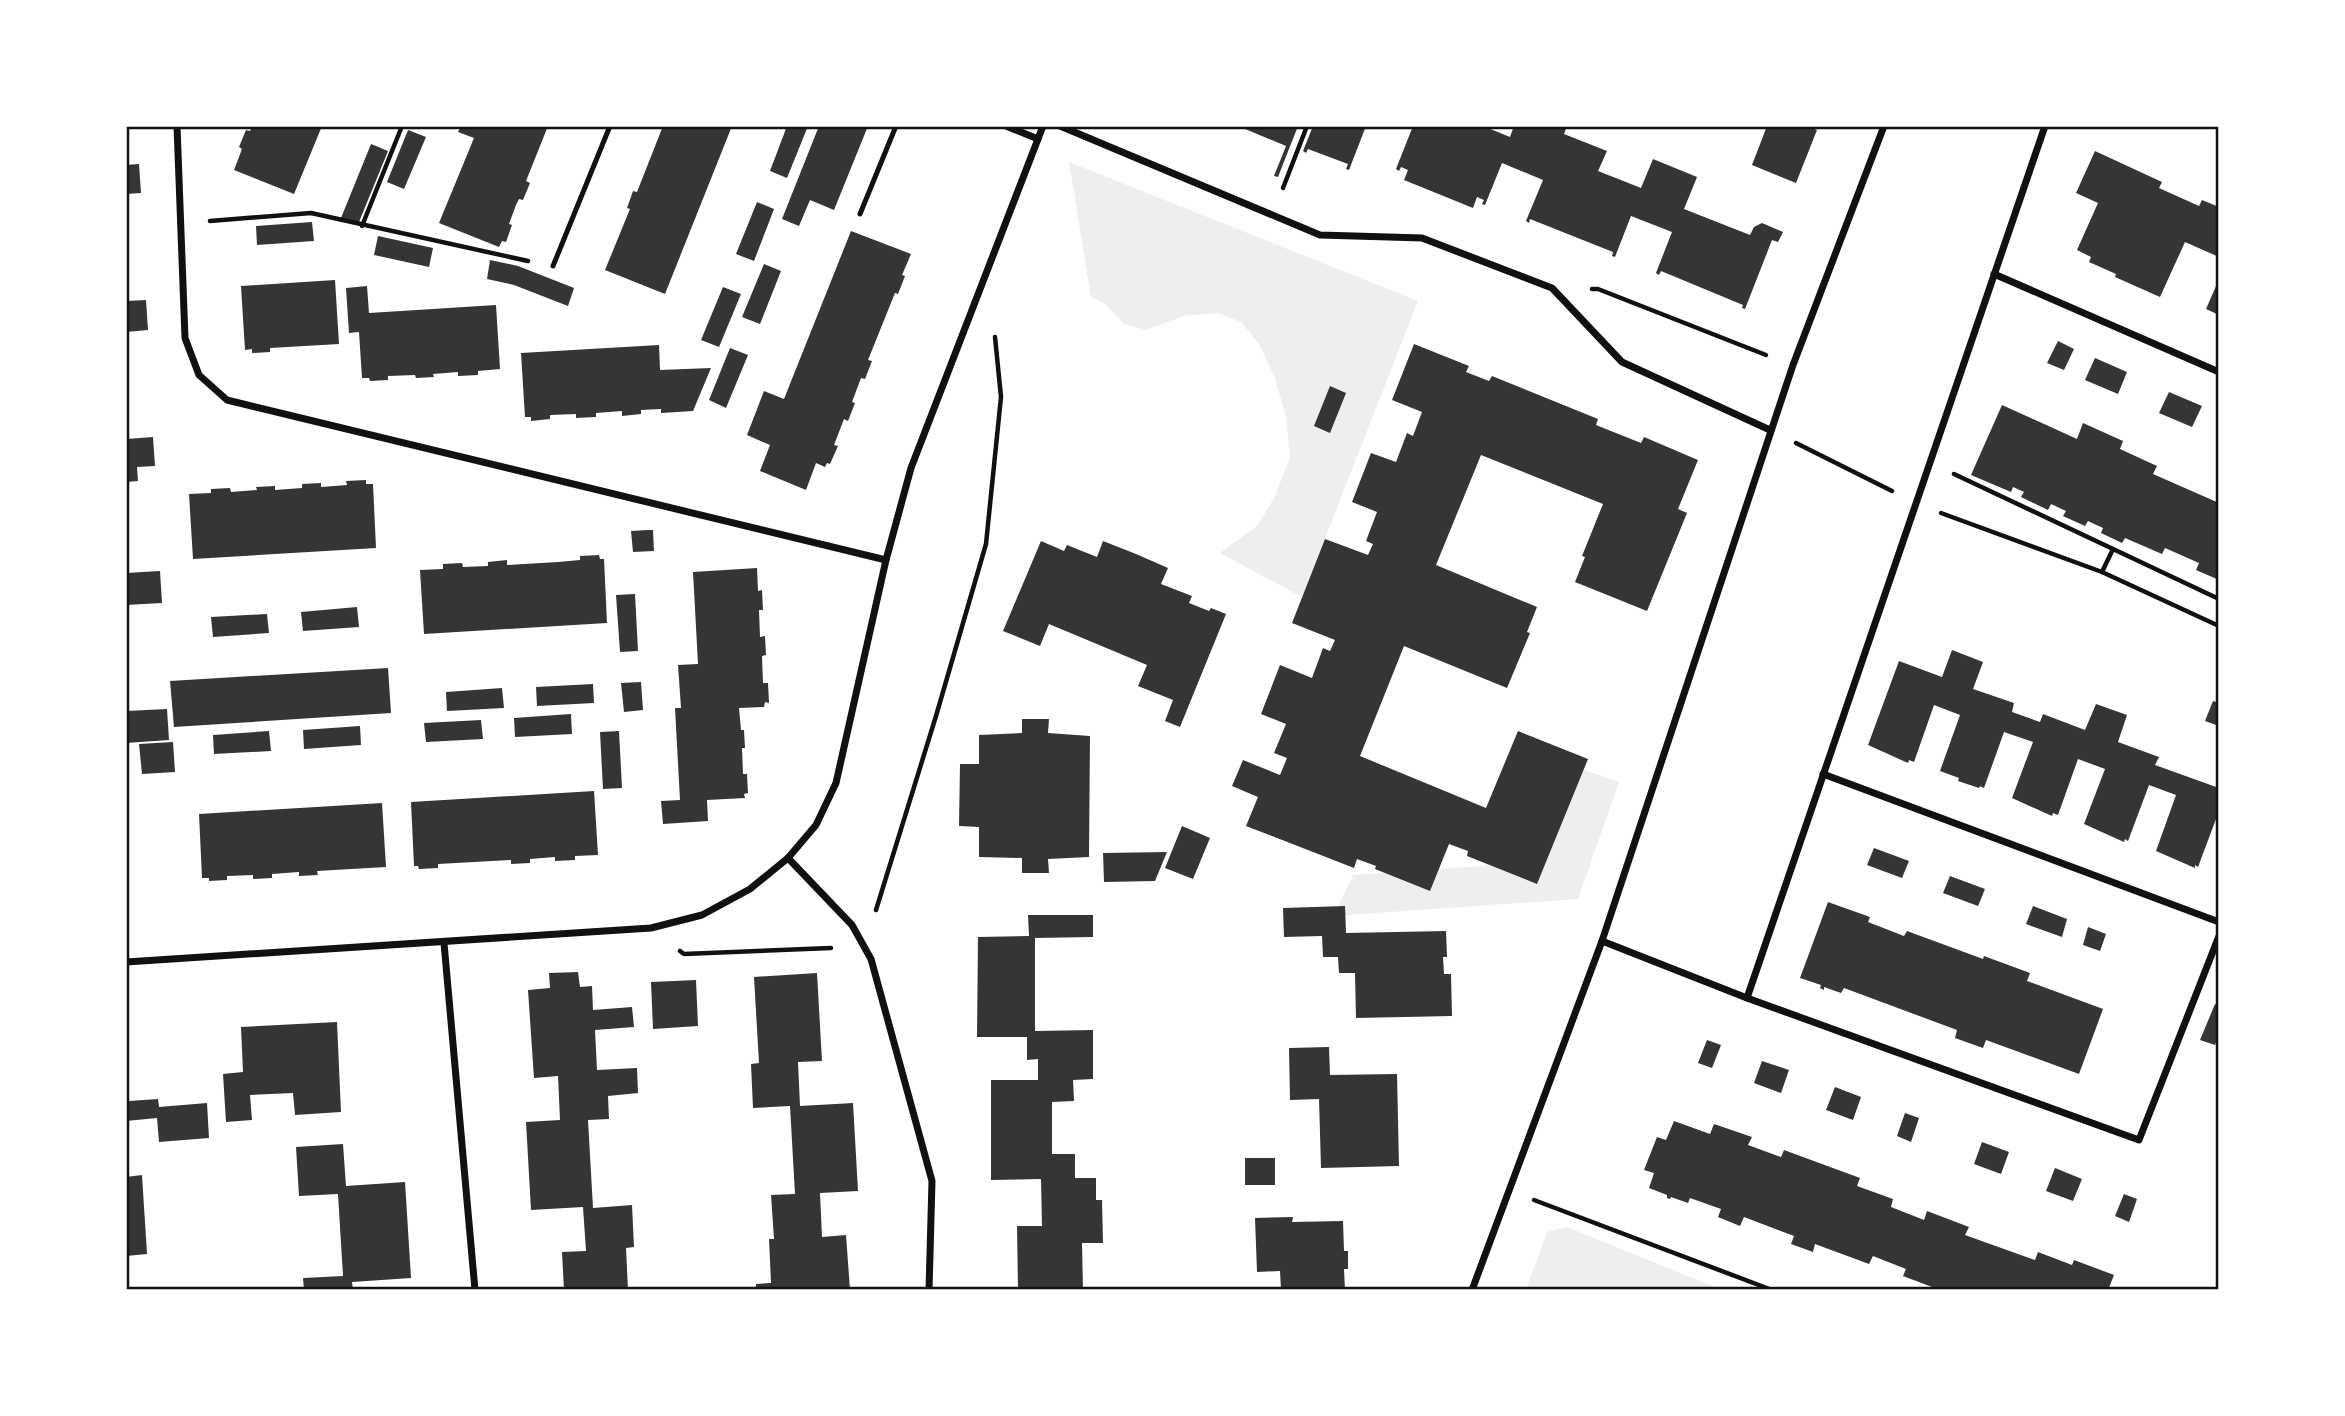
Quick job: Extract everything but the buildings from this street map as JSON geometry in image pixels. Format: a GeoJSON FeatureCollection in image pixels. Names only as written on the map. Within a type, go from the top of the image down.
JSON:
{"type":"FeatureCollection","features":[{"type":"Feature","properties":{"kind":"street"},"geometry":{"type":"LineString","coordinates":[[177,126],[185,338],[199,375],[227,400],[886,561]]}},
{"type":"Feature","properties":{"kind":"street"},"geometry":{"type":"LineString","coordinates":[[1006,126],[1038,139]]}},
{"type":"Feature","properties":{"kind":"street"},"geometry":{"type":"LineString","coordinates":[[126,962],[651,928],[702,915],[750,889],[788,858],[816,825],[836,783],[886,561],[911,468],[1043,126]]}},
{"type":"Feature","properties":{"kind":"street"},"geometry":{"type":"LineString","coordinates":[[1060,126],[1320,235],[1422,238],[1552,288],[1622,362],[1770,430]]}},
{"type":"Feature","properties":{"kind":"street"},"geometry":{"type":"LineString","coordinates":[[1472,1290],[1602,941],[1770,430],[1884,126]]}},
{"type":"Feature","properties":{"kind":"street"},"geometry":{"type":"LineString","coordinates":[[1746,998],[2045,126]]}},
{"type":"Feature","properties":{"kind":"street"},"geometry":{"type":"LineString","coordinates":[[1994,274],[2219,372]]}},
{"type":"Feature","properties":{"kind":"street"},"geometry":{"type":"LineString","coordinates":[[1823,774],[2219,922]]}},
{"type":"Feature","properties":{"kind":"street"},"geometry":{"type":"LineString","coordinates":[[788,858],[852,925],[871,959],[932,1181],[929,1290]]}},
{"type":"Feature","properties":{"kind":"street"},"geometry":{"type":"LineString","coordinates":[[1602,941],[1746,998],[2139,1140],[2219,936]]}},
{"type":"Feature","properties":{"kind":"street"},"geometry":{"type":"LineString","coordinates":[[444,943],[475,1290]]}},
{"type":"Feature","properties":{"kind":"lane"},"geometry":{"type":"LineString","coordinates":[[552,266],[610,126]]}},
{"type":"Feature","properties":{"kind":"lane"},"geometry":{"type":"LineString","coordinates":[[860,214],[896,126]]}},
{"type":"Feature","properties":{"kind":"path"},"geometry":{"type":"LineString","coordinates":[[362,226],[402,126]]}},
{"type":"Feature","properties":{"kind":"path"},"geometry":{"type":"LineString","coordinates":[[1272,215],[1307,126]]}},
{"type":"Feature","properties":{"kind":"path"},"geometry":{"type":"LineString","coordinates":[[181,223],[311,213],[552,266]]}},
{"type":"Feature","properties":{"kind":"path"},"geometry":{"type":"LineString","coordinates":[[1552,288],[1598,289],[1793,365]]}},
{"type":"Feature","properties":{"kind":"path"},"geometry":{"type":"LineString","coordinates":[[651,928],[684,954],[864,947],[986,544],[1000,397],[994,334]]}},
{"type":"Feature","properties":{"kind":"path"},"geometry":{"type":"LineString","coordinates":[[1770,430],[1917,504],[2102,572],[2219,626]]}},
{"type":"Feature","properties":{"kind":"path"},"geometry":{"type":"LineString","coordinates":[[1931,463],[2219,599]]}},
{"type":"Feature","properties":{"kind":"path"},"geometry":{"type":"LineString","coordinates":[[2102,572],[2113,548]]}},
{"type":"Feature","properties":{"kind":"path"},"geometry":{"type":"LineString","coordinates":[[1509,1191],[1772,1290]]}},
{"type":"Feature","properties":{"kind":"shaded area"},"geometry":{"type":"Polygon","coordinates":[[[1069,162],[1418,301],[1302,597],[1220,553],[1258,525],[1274,498],[1290,458],[1286,417],[1275,378],[1259,344],[1241,322],[1218,313],[1184,316],[1146,330],[1124,324],[1105,304],[1091,297],[1069,162]]]}},
{"type":"Feature","properties":{"kind":"shaded area"},"geometry":{"type":"Polygon","coordinates":[[[1579,768],[1619,782],[1578,899],[1334,916],[1353,875],[1540,862],[1579,768]]]}},
{"type":"Feature","properties":{"kind":"shaded area"},"geometry":{"type":"Polygon","coordinates":[[[1567,1227],[1722,1290],[1526,1290],[1547,1232],[1567,1227]]]}}]}
